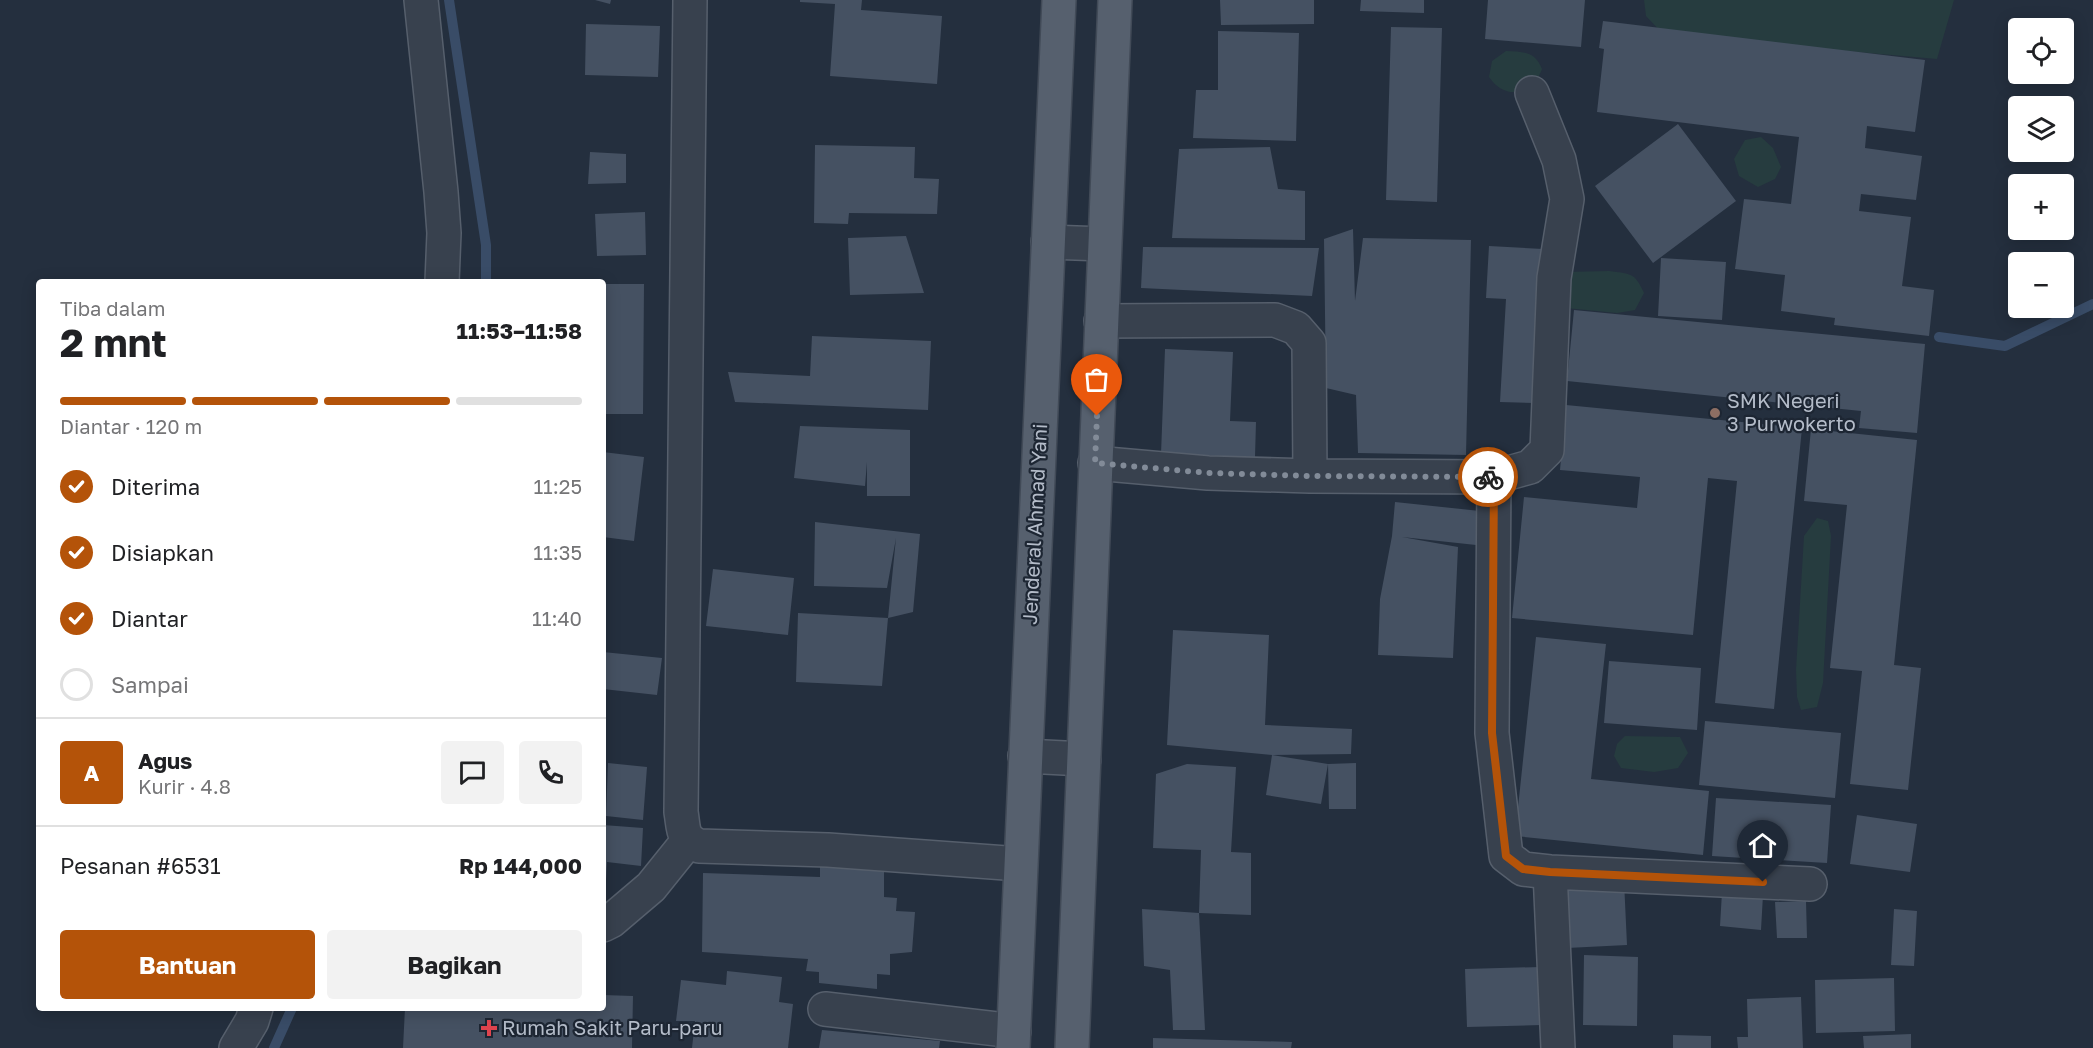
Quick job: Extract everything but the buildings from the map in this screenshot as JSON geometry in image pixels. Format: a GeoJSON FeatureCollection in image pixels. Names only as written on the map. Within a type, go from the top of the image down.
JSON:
{"type":"FeatureCollection","features":[{"type":"Feature","properties":{"kind":"main road","name":"Jenderal Ahmad Yani"},"geometry":{"type":"LineString","coordinates":[[1013,1039],[1059,0]]}},
{"type":"Feature","properties":{"kind":"main road"},"geometry":{"type":"LineString","coordinates":[[1072,1048],[1114,0]]}},
{"type":"Feature","properties":{"kind":"street"},"geometry":{"type":"LineString","coordinates":[[421,0],[441,192],[444,233],[442,279]]}},
{"type":"Feature","properties":{"kind":"street"},"geometry":{"type":"LineString","coordinates":[[690,0],[681,812],[685,836],[688,841],[699,846],[880,853],[1020,864]]}},
{"type":"Feature","properties":{"kind":"street"},"geometry":{"type":"LineString","coordinates":[[1095,463],[1209,473],[1310,476],[1494,477],[1530,467],[1547,450],[1554,278],[1567,199],[1559,160],[1532,93]]}},
{"type":"Feature","properties":{"kind":"street"},"geometry":{"type":"LineString","coordinates":[[1048,242],[1104,244]]}},
{"type":"Feature","properties":{"kind":"street"},"geometry":{"type":"LineString","coordinates":[[1101,321],[1275,320],[1296,328],[1309,343],[1310,476]]}},
{"type":"Feature","properties":{"kind":"street"},"geometry":{"type":"LineString","coordinates":[[1494,477],[1492,733],[1506,856],[1523,869],[1550,872],[1810,884]]}},
{"type":"Feature","properties":{"kind":"street"},"geometry":{"type":"LineString","coordinates":[[1025,756],[1084,759]]}},
{"type":"Feature","properties":{"kind":"street"},"geometry":{"type":"LineString","coordinates":[[606,924],[651,887],[688,841]]}},
{"type":"Feature","properties":{"kind":"street"},"geometry":{"type":"LineString","coordinates":[[1550,872],[1558,1048]]}},
{"type":"Feature","properties":{"kind":"street"},"geometry":{"type":"LineString","coordinates":[[825,1009],[1013,1039]]}},
{"type":"Feature","properties":{"kind":"street"},"geometry":{"type":"LineString","coordinates":[[236,1048],[252,1021],[254,1011]]}},
{"type":"Feature","properties":{"kind":"green space"},"geometry":{"type":"Polygon","coordinates":[[[1644,0],[1954,0],[1937,59],[1664,35],[1646,16],[1644,0]]]}},
{"type":"Feature","properties":{"kind":"green space"},"geometry":{"type":"Polygon","coordinates":[[[1506,51],[1528,54],[1536,59],[1542,69],[1532,85],[1518,92],[1510,92],[1496,85],[1489,77],[1492,61],[1506,51]]]}},
{"type":"Feature","properties":{"kind":"green space"},"geometry":{"type":"Polygon","coordinates":[[[1761,137],[1773,148],[1781,167],[1775,179],[1758,187],[1739,176],[1734,159],[1745,140],[1761,137]]]}},
{"type":"Feature","properties":{"kind":"green space"},"geometry":{"type":"Polygon","coordinates":[[[1609,271],[1631,275],[1638,281],[1644,293],[1635,310],[1617,313],[1566,308],[1566,272],[1609,271]]]}},
{"type":"Feature","properties":{"kind":"green space"},"geometry":{"type":"Polygon","coordinates":[[[1817,518],[1828,521],[1831,536],[1823,683],[1817,707],[1801,710],[1797,697],[1796,670],[1804,536],[1817,518]]]}},
{"type":"Feature","properties":{"kind":"green space"},"geometry":{"type":"Polygon","coordinates":[[[1625,736],[1680,737],[1688,753],[1678,768],[1654,772],[1621,768],[1614,756],[1617,744],[1625,736]]]}},
{"type":"Feature","properties":{"kind":"waterway"},"geometry":{"type":"LineString","coordinates":[[449,0],[486,245],[486,279]]}},
{"type":"Feature","properties":{"kind":"waterway"},"geometry":{"type":"LineString","coordinates":[[1939,337],[2005,346],[2093,304]]}},
{"type":"Feature","properties":{"kind":"waterway"},"geometry":{"type":"LineString","coordinates":[[274,1048],[291,1011]]}},
{"type":"Feature","properties":{"kind":"way so far"},"geometry":{"type":"LineString","coordinates":[[1097,416],[1095,463],[1209,473],[1488,477]]}},
{"type":"Feature","properties":{"kind":"place","name":"SMK Negeri 3 Purwokerto"},"geometry":{"type":"Point","coordinates":[1715,413]}},
{"type":"Feature","properties":{"kind":"place","name":"Rumah Sakit Paru-paru"},"geometry":{"type":"Point","coordinates":[489,1028]}},
{"type":"Feature","properties":{"kind":"route"},"geometry":{"type":"LineString","coordinates":[[1488,477],[1494,477],[1492,733],[1506,856],[1523,869],[1550,872],[1763,882]]}}]}
